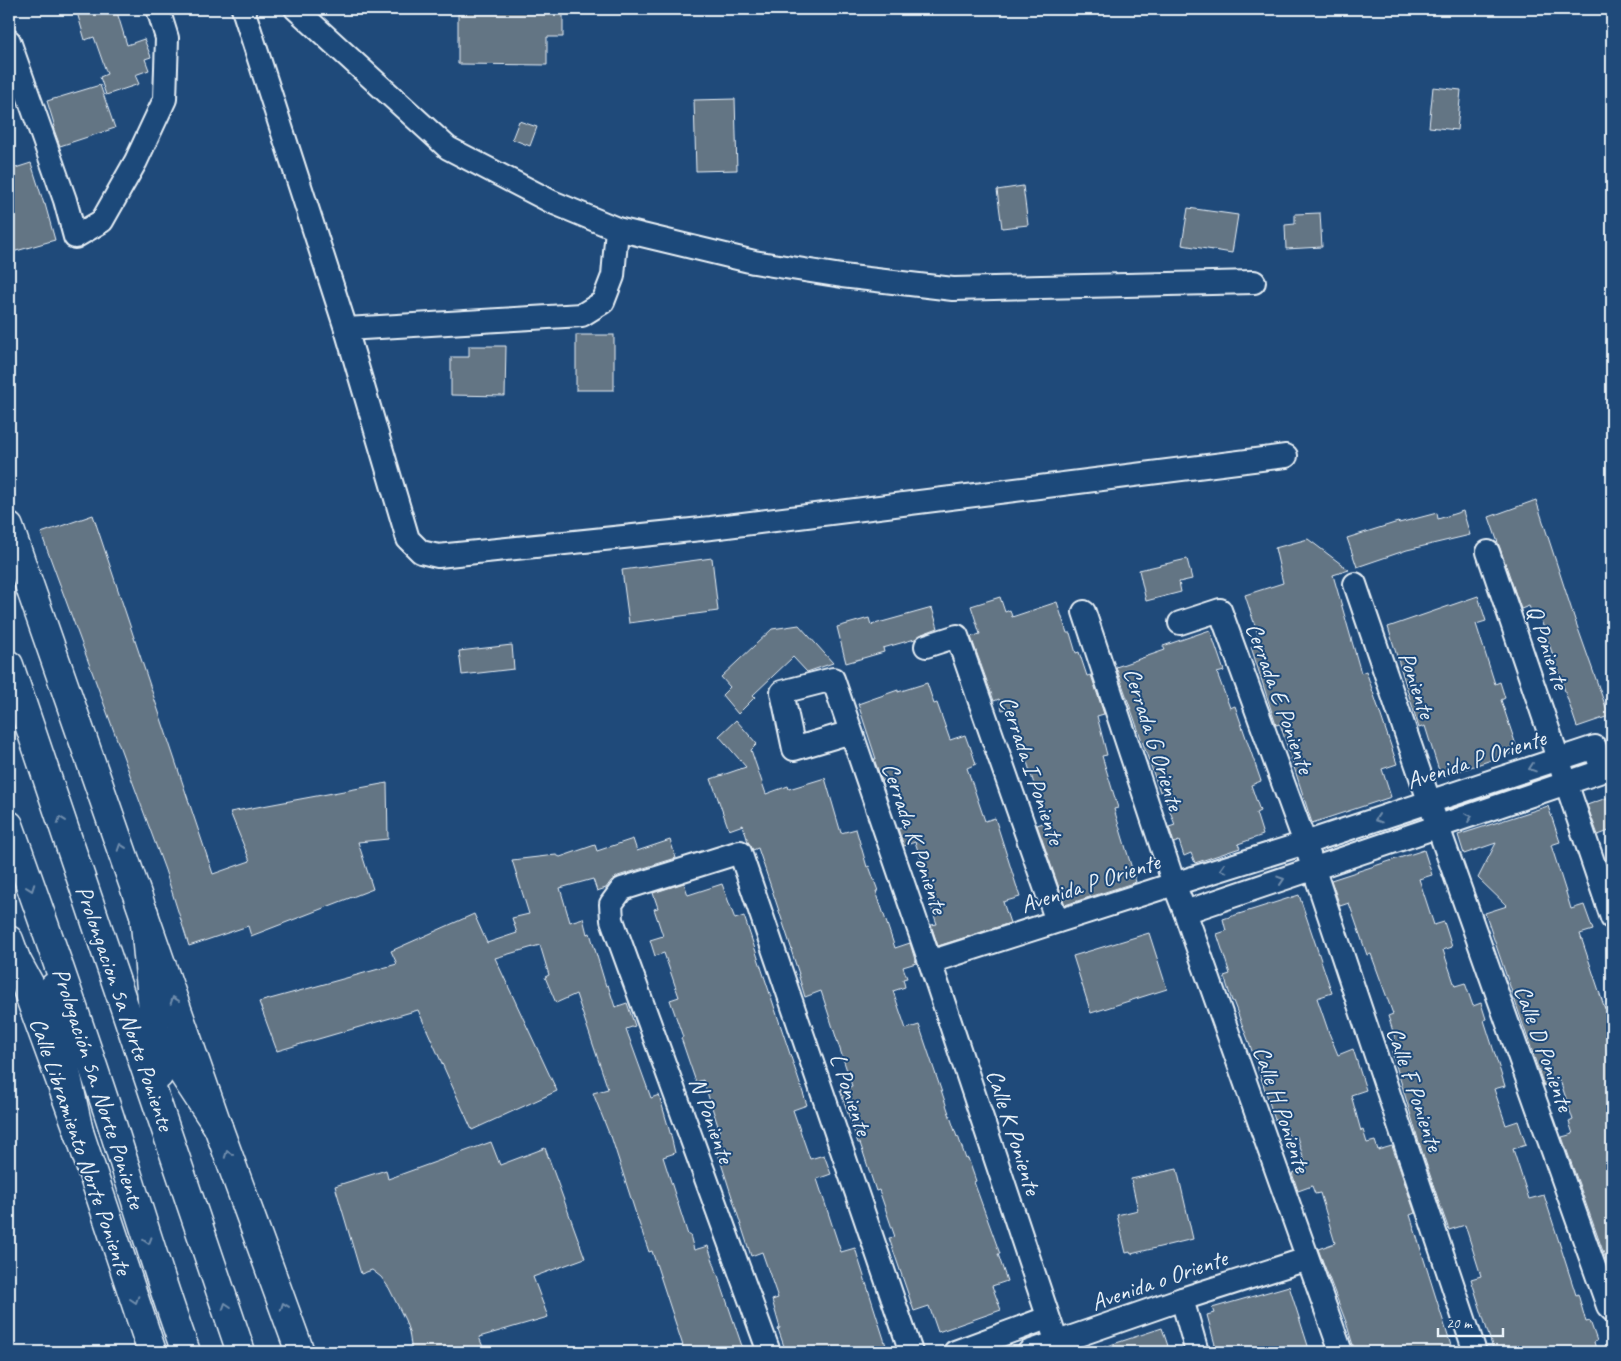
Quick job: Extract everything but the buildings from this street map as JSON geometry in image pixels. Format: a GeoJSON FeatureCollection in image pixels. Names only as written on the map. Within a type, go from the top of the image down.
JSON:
{"type":"FeatureCollection","features":[{"type":"Feature","properties":{"kind":"main road"},"geometry":{"type":"LineString","coordinates":[[9,527],[218,1127],[300,1352]]}},
{"type":"Feature","properties":{"kind":"main road","name":"Prolongacion 5a Norte Poniente"},"geometry":{"type":"LineString","coordinates":[[9,665],[164,1121],[240,1352]]}},
{"type":"Feature","properties":{"kind":"main road","name":"Prologación 5a. Norte Poniente"},"geometry":{"type":"LineString","coordinates":[[9,825],[110,1118],[164,1293],[186,1352]]}},
{"type":"Feature","properties":{"kind":"main road"},"geometry":{"type":"LineString","coordinates":[[144,913],[164,1121]]}},
{"type":"Feature","properties":{"kind":"main road"},"geometry":{"type":"LineString","coordinates":[[49,938],[59,1040],[79,1132]]}},
{"type":"Feature","properties":{"kind":"main road"},"geometry":{"type":"LineString","coordinates":[[12,948],[59,1040],[110,1118]]}},
{"type":"Feature","properties":{"kind":"main road","name":"Calle Libramiento Norte Poniente"},"geometry":{"type":"LineString","coordinates":[[12,948],[79,1132],[152,1352]]}},
{"type":"Feature","properties":{"kind":"main road"},"geometry":{"type":"LineString","coordinates":[[110,963],[218,1127]]}},
{"type":"Feature","properties":{"kind":"street"},"geometry":{"type":"LineString","coordinates":[[9,41],[65,200],[75,237],[102,221],[136,161],[165,99],[167,38],[158,9]]}},
{"type":"Feature","properties":{"kind":"street"},"geometry":{"type":"LineString","coordinates":[[243,9],[346,329],[408,538],[421,552],[438,556],[721,527],[1286,456]]}},
{"type":"Feature","properties":{"kind":"street"},"geometry":{"type":"LineString","coordinates":[[296,9],[448,148],[552,202],[617,229],[754,262],[842,276],[953,289],[1254,282]]}},
{"type":"Feature","properties":{"kind":"street"},"geometry":{"type":"LineString","coordinates":[[346,329],[582,315],[603,302],[613,276],[617,229]]}},
{"type":"Feature","properties":{"kind":"street","name":"Q Poniente"},"geometry":{"type":"LineString","coordinates":[[1488,552],[1612,918]]}},
{"type":"Feature","properties":{"kind":"street","name":"Poniente"},"geometry":{"type":"LineString","coordinates":[[1354,584],[1430,802]]}},
{"type":"Feature","properties":{"kind":"street","name":"Cerrada E Poniente"},"geometry":{"type":"LineString","coordinates":[[1180,623],[1220,610],[1305,843]]}},
{"type":"Feature","properties":{"kind":"street","name":"Cerrada G Oriente"},"geometry":{"type":"LineString","coordinates":[[1084,612],[1174,884]]}},
{"type":"Feature","properties":{"kind":"street","name":"Cerrada I Poniente"},"geometry":{"type":"LineString","coordinates":[[926,646],[957,636],[1057,921]]}},
{"type":"Feature","properties":{"kind":"street","name":"Cerrada K Poniente"},"geometry":{"type":"LineString","coordinates":[[851,732],[930,962]]}},
{"type":"Feature","properties":{"kind":"street","name":"Avenida P Oriente"},"geometry":{"type":"LineString","coordinates":[[930,962],[1305,843],[1595,747],[1602,770],[1567,784],[1185,912]]}},
{"type":"Feature","properties":{"kind":"street","name":"Calle D Poniente"},"geometry":{"type":"LineString","coordinates":[[1430,802],[1608,1306],[1612,1310]]}},
{"type":"Feature","properties":{"kind":"street","name":"Calle F Poniente"},"geometry":{"type":"LineString","coordinates":[[1305,843],[1475,1352]]}},
{"type":"Feature","properties":{"kind":"street","name":"N Poniente"},"geometry":{"type":"LineString","coordinates":[[740,852],[622,889],[611,904],[612,920],[615,929],[769,1352]]}},
{"type":"Feature","properties":{"kind":"street","name":"L Poniente"},"geometry":{"type":"LineString","coordinates":[[740,852],[911,1352]]}},
{"type":"Feature","properties":{"kind":"street","name":"Calle H Poniente"},"geometry":{"type":"LineString","coordinates":[[1174,884],[1306,1259],[1341,1352]]}},
{"type":"Feature","properties":{"kind":"street","name":"Calle K Poniente"},"geometry":{"type":"LineString","coordinates":[[930,962],[1058,1347]]}},
{"type":"Feature","properties":{"kind":"street","name":"Avenida o Oriente"},"geometry":{"type":"LineString","coordinates":[[1029,1352],[1058,1347],[1182,1299],[1306,1259]]}},
{"type":"Feature","properties":{"kind":"street"},"geometry":{"type":"LineString","coordinates":[[1182,1299],[1197,1352]]}},
{"type":"Feature","properties":{"kind":"street"},"geometry":{"type":"LineString","coordinates":[[955,1352],[1047,1318]]}}]}
